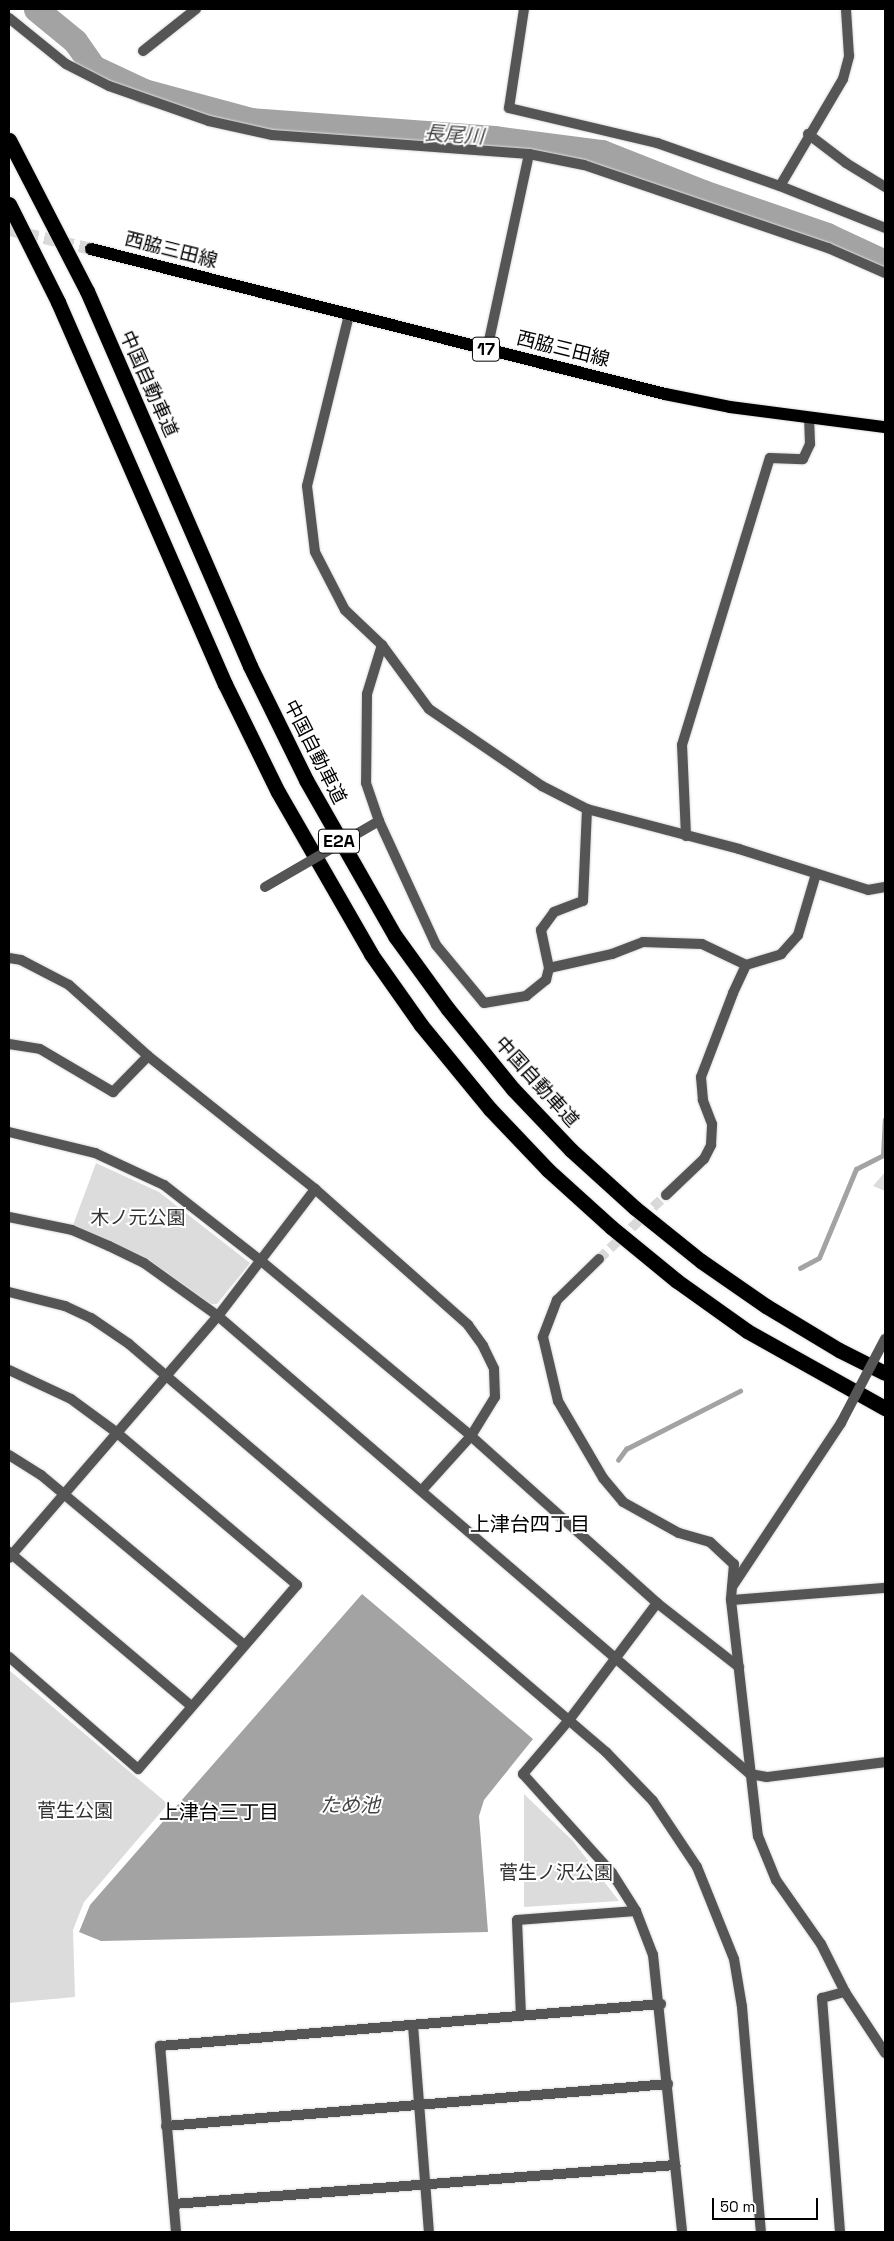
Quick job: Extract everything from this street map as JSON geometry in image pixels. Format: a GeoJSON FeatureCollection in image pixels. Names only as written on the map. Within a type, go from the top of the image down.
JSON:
{"type":"FeatureCollection","features":[{"type":"Feature","properties":{"kind":"highway","name":"中国自動車道"},"geometry":{"type":"LineString","coordinates":[[9,140],[87,291],[250,666],[293,754],[352,865],[395,936],[448,1009],[512,1089],[571,1150],[635,1208],[700,1261],[766,1306],[839,1350],[885,1373]]}},
{"type":"Feature","properties":{"kind":"highway","name":"E2A"},"geometry":{"type":"LineString","coordinates":[[9,204],[58,302],[225,684],[278,792],[371,954],[421,1025],[490,1109],[548,1170],[611,1228],[677,1281],[747,1331],[885,1408]]}},
{"type":"Feature","properties":{"kind":"main road","name":"西脇三田線"},"geometry":{"type":"LineString","coordinates":[[91,249],[665,394],[809,418],[885,427]]}},
{"type":"Feature","properties":{"kind":"street"},"geometry":{"type":"LineString","coordinates":[[143,51],[196,9]]}},
{"type":"Feature","properties":{"kind":"street"},"geometry":{"type":"LineString","coordinates":[[524,9],[509,108],[657,143],[780,186],[885,228]]}},
{"type":"Feature","properties":{"kind":"street"},"geometry":{"type":"LineString","coordinates":[[780,186],[808,134],[843,79],[849,56],[846,9]]}},
{"type":"Feature","properties":{"kind":"street"},"geometry":{"type":"LineString","coordinates":[[9,18],[66,64],[109,86],[209,121],[272,135],[529,154],[584,165],[828,248],[885,273]]}},
{"type":"Feature","properties":{"kind":"street"},"geometry":{"type":"LineString","coordinates":[[808,134],[846,163],[885,186]]}},
{"type":"Feature","properties":{"kind":"street"},"geometry":{"type":"LineString","coordinates":[[488,350],[529,154]]}},
{"type":"Feature","properties":{"kind":"street"},"geometry":{"type":"LineString","coordinates":[[349,315],[307,486],[315,552],[346,610],[382,645],[429,709],[542,786],[587,808],[739,849],[868,890],[885,887]]}},
{"type":"Feature","properties":{"kind":"street"},"geometry":{"type":"LineString","coordinates":[[686,836],[682,746],[770,458],[803,459],[810,444],[809,418]]}},
{"type":"Feature","properties":{"kind":"street"},"geometry":{"type":"LineString","coordinates":[[382,645],[367,704],[366,783],[379,821],[436,945],[484,1004],[526,996],[546,980],[549,968],[541,930],[554,912],[583,901],[587,808]]}},
{"type":"Feature","properties":{"kind":"street"},"geometry":{"type":"LineString","coordinates":[[265,887],[379,821]]}},
{"type":"Feature","properties":{"kind":"street"},"geometry":{"type":"LineString","coordinates":[[549,968],[612,954],[643,942],[702,944],[746,964],[781,954],[798,935],[816,874]]}},
{"type":"Feature","properties":{"kind":"street"},"geometry":{"type":"LineString","coordinates":[[9,958],[21,960],[69,984],[148,1056],[315,1189],[468,1324],[484,1346],[494,1369],[495,1397],[471,1436],[422,1489]]}},
{"type":"Feature","properties":{"kind":"street"},"geometry":{"type":"LineString","coordinates":[[666,1194],[704,1159],[711,1145],[712,1124],[703,1100],[701,1077],[719,1022],[746,964]]}},
{"type":"Feature","properties":{"kind":"street"},"geometry":{"type":"LineString","coordinates":[[9,1044],[40,1049],[112,1092],[148,1056]]}},
{"type":"Feature","properties":{"kind":"street"},"geometry":{"type":"LineString","coordinates":[[9,1132],[96,1152],[164,1185],[260,1260],[471,1436],[657,1603],[739,1668]]}},
{"type":"Feature","properties":{"kind":"street"},"geometry":{"type":"LineString","coordinates":[[190,1705],[10,1555],[218,1316],[315,1189]]}},
{"type":"Feature","properties":{"kind":"street"},"geometry":{"type":"LineString","coordinates":[[9,1217],[72,1230],[109,1246],[144,1263],[218,1316],[422,1489],[750,1774],[767,1777],[885,1762]]}},
{"type":"Feature","properties":{"kind":"street"},"geometry":{"type":"LineString","coordinates":[[598,1259],[557,1300],[543,1337],[558,1401],[602,1478],[623,1502],[679,1533],[710,1542],[734,1564],[731,1595],[758,1836],[776,1880],[821,1944],[845,1992],[885,2053]]}},
{"type":"Feature","properties":{"kind":"street"},"geometry":{"type":"LineString","coordinates":[[9,1292],[65,1306],[92,1318],[129,1344],[622,1766],[653,1801],[696,1867],[720,1920],[734,1959],[742,2007],[761,2232]]}},
{"type":"Feature","properties":{"kind":"street"},"geometry":{"type":"LineString","coordinates":[[731,1595],[841,1423],[885,1339]]}},
{"type":"Feature","properties":{"kind":"street"},"geometry":{"type":"LineString","coordinates":[[9,1370],[64,1395],[116,1432],[297,1585],[190,1705],[138,1769],[9,1657]]}},
{"type":"Feature","properties":{"kind":"street"},"geometry":{"type":"LineString","coordinates":[[9,1455],[63,1494],[244,1645]]}},
{"type":"Feature","properties":{"kind":"street"},"geometry":{"type":"LineString","coordinates":[[731,1595],[885,1588]]}},
{"type":"Feature","properties":{"kind":"street"},"geometry":{"type":"LineString","coordinates":[[657,1603],[569,1720],[523,1774],[612,1873],[636,1911],[653,1955],[661,2004],[682,2232]]}},
{"type":"Feature","properties":{"kind":"street"},"geometry":{"type":"LineString","coordinates":[[522,2016],[516,1920],[636,1911]]}},
{"type":"Feature","properties":{"kind":"street"},"geometry":{"type":"LineString","coordinates":[[840,2232],[822,1998],[845,1992]]}},
{"type":"Feature","properties":{"kind":"street"},"geometry":{"type":"LineString","coordinates":[[176,2232],[160,2046],[661,2004]]}},
{"type":"Feature","properties":{"kind":"street"},"geometry":{"type":"LineString","coordinates":[[413,2025],[430,2232]]}},
{"type":"Feature","properties":{"kind":"street"},"geometry":{"type":"LineString","coordinates":[[166,2126],[668,2084]]}},
{"type":"Feature","properties":{"kind":"street"},"geometry":{"type":"LineString","coordinates":[[174,2204],[675,2165]]}},
{"type":"Feature","properties":{"kind":"green space","name":"木ノ元公園"},"geometry":{"type":"Polygon","coordinates":[[[96,1163],[159,1192],[250,1263],[217,1304],[211,1304],[146,1258],[73,1225],[96,1163]]]}},
{"type":"Feature","properties":{"kind":"green space"},"geometry":{"type":"Polygon","coordinates":[[[885,1172],[885,1191],[873,1186],[885,1172]]]}},
{"type":"Feature","properties":{"kind":"green space","name":"菅生公園"},"geometry":{"type":"Polygon","coordinates":[[[9,1670],[168,1804],[84,1902],[73,1930],[75,1997],[9,2003],[9,1670]]]}},
{"type":"Feature","properties":{"kind":"green space","name":"菅生ノ沢公園"},"geometry":{"type":"Polygon","coordinates":[[[524,1794],[573,1841],[619,1901],[524,1907],[524,1794]]]}},
{"type":"Feature","properties":{"kind":"water","name":"ため池"},"geometry":{"type":"Polygon","coordinates":[[[362,1594],[533,1739],[484,1800],[479,1816],[488,1932],[101,1941],[79,1932],[90,1905],[362,1594]]]}},
{"type":"Feature","properties":{"kind":"waterway","name":"長尾川"},"geometry":{"type":"LineString","coordinates":[[36,9],[75,41],[93,67],[144,91],[251,120],[494,138],[602,152],[703,192],[827,235],[885,262]]}},
{"type":"Feature","properties":{"kind":"waterway"},"geometry":{"type":"LineString","coordinates":[[800,1268],[819,1258],[856,1169],[883,1155],[885,1120]]}},
{"type":"Feature","properties":{"kind":"waterway"},"geometry":{"type":"LineString","coordinates":[[618,1460],[626,1449],[740,1391]]}},
{"type":"Feature","properties":{"kind":"tunnel"},"geometry":{"type":"LineString","coordinates":[[9,230],[91,249]]}},
{"type":"Feature","properties":{"kind":"tunnel"},"geometry":{"type":"LineString","coordinates":[[599,1259],[666,1195]]}},
{"type":"Feature","properties":{"kind":"district","name":"上津台四丁目"},"geometry":{"type":"Point","coordinates":[530,1524]}},
{"type":"Feature","properties":{"kind":"district","name":"上津台三丁目"},"geometry":{"type":"Point","coordinates":[219,1812]}}]}
